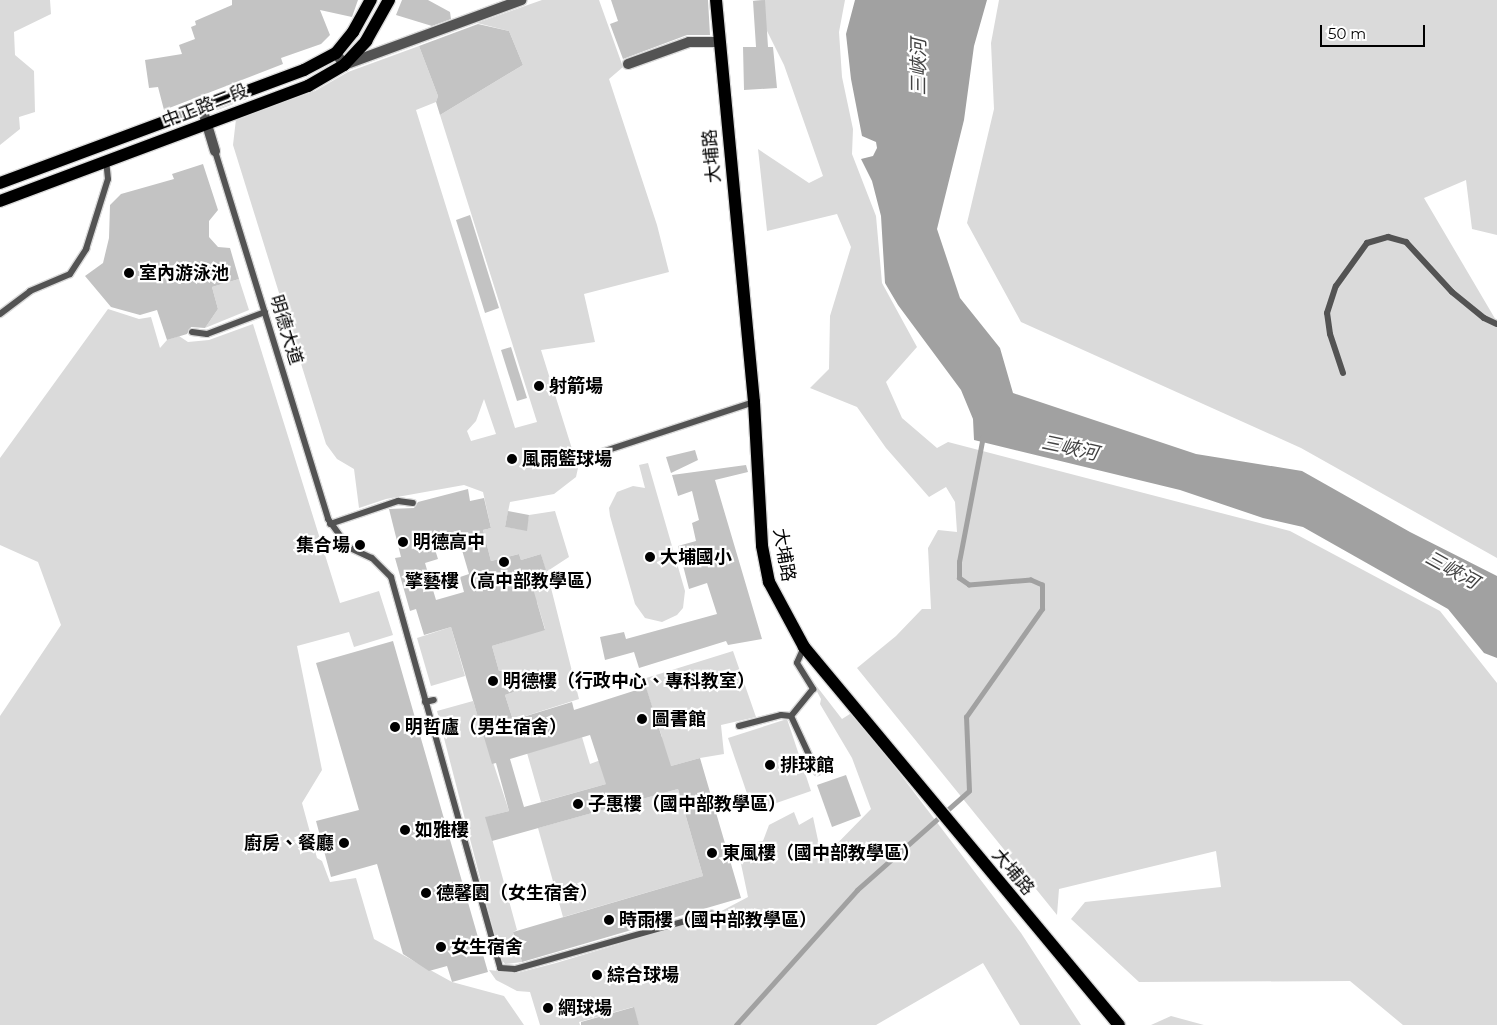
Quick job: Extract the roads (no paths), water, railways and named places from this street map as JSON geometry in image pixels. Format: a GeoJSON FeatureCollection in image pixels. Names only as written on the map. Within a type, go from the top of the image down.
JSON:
{"type":"FeatureCollection","features":[{"type":"Feature","properties":{"kind":"main road","name":"中正路二段"},"geometry":{"type":"LineString","coordinates":[[0,183],[304,70],[336,53],[353,32],[371,0]]}},
{"type":"Feature","properties":{"kind":"main road","name":"中正路二段"},"geometry":{"type":"LineString","coordinates":[[0,201],[308,86],[344,66],[366,41],[389,0]]}},
{"type":"Feature","properties":{"kind":"main road","name":"大埔路"},"geometry":{"type":"LineString","coordinates":[[716,0],[754,402],[762,546],[769,582],[804,646],[933,804],[1119,1025]]}},
{"type":"Feature","properties":{"kind":"street"},"geometry":{"type":"LineString","coordinates":[[336,53],[344,66],[522,0]]}},
{"type":"Feature","properties":{"kind":"street"},"geometry":{"type":"LineString","coordinates":[[628,64],[689,42],[720,42]]}},
{"type":"Feature","properties":{"kind":"street"},"geometry":{"type":"LineString","coordinates":[[202,108],[215,151]]}},
{"type":"Feature","properties":{"kind":"lane","name":"明德大道"},"geometry":{"type":"LineString","coordinates":[[215,151],[329,521]]}},
{"type":"Feature","properties":{"kind":"lane"},"geometry":{"type":"LineString","coordinates":[[0,314],[30,291],[70,274],[86,249],[108,179],[106,162]]}},
{"type":"Feature","properties":{"kind":"lane"},"geometry":{"type":"LineString","coordinates":[[1343,373],[1330,334],[1327,313],[1336,286],[1367,243],[1388,237],[1406,242],[1452,292],[1484,318],[1497,324]]}},
{"type":"Feature","properties":{"kind":"lane"},"geometry":{"type":"LineString","coordinates":[[192,332],[207,334],[265,312]]}},
{"type":"Feature","properties":{"kind":"lane"},"geometry":{"type":"LineString","coordinates":[[599,453],[754,402]]}},
{"type":"Feature","properties":{"kind":"lane"},"geometry":{"type":"LineString","coordinates":[[413,503],[398,501],[329,521],[348,547],[372,558],[390,577],[500,968],[515,969],[711,914]]}},
{"type":"Feature","properties":{"kind":"lane"},"geometry":{"type":"LineString","coordinates":[[791,716],[813,689],[797,662],[804,646]]}},
{"type":"Feature","properties":{"kind":"lane"},"geometry":{"type":"LineString","coordinates":[[425,702],[434,700]]}},
{"type":"Feature","properties":{"kind":"lane"},"geometry":{"type":"LineString","coordinates":[[739,726],[782,715],[791,716]]}},
{"type":"Feature","properties":{"kind":"lane"},"geometry":{"type":"LineString","coordinates":[[791,716],[817,772]]}},
{"type":"Feature","properties":{"kind":"water","name":"三峽河"},"geometry":{"type":"Polygon","coordinates":[[[855,0],[987,0],[974,46],[964,120],[937,229],[960,298],[1000,348],[1013,393],[1196,454],[1302,471],[1410,532],[1497,576],[1497,658],[1484,653],[1448,609],[1303,527],[1263,518],[1180,490],[974,440],[973,419],[961,390],[898,305],[885,283],[881,216],[872,181],[861,159],[873,156],[877,148],[876,142],[862,136],[851,79],[846,34],[855,0]]]}},
{"type":"Feature","properties":{"kind":"waterway"},"geometry":{"type":"LineString","coordinates":[[736,1025],[857,890],[969,791],[966,717],[1042,609],[1042,585],[1031,580],[969,585],[959,578],[959,562],[983,436]]}},
{"type":"Feature","properties":{"kind":"place","name":"室內游泳池"},"geometry":{"type":"Point","coordinates":[129,273]}},
{"type":"Feature","properties":{"kind":"place","name":"射箭場"},"geometry":{"type":"Point","coordinates":[539,386]}},
{"type":"Feature","properties":{"kind":"place","name":"風雨籃球場"},"geometry":{"type":"Point","coordinates":[512,459]}},
{"type":"Feature","properties":{"kind":"place","name":"明德高中"},"geometry":{"type":"Point","coordinates":[403,542]}},
{"type":"Feature","properties":{"kind":"place","name":"集合場"},"geometry":{"type":"Point","coordinates":[360,545]}},
{"type":"Feature","properties":{"kind":"place","name":"大埔國小"},"geometry":{"type":"Point","coordinates":[650,557]}},
{"type":"Feature","properties":{"kind":"place","name":"擎藝樓（高中部教學區）"},"geometry":{"type":"Point","coordinates":[504,562]}},
{"type":"Feature","properties":{"kind":"place","name":"明德樓（行政中心、專科教室）"},"geometry":{"type":"Point","coordinates":[493,681]}},
{"type":"Feature","properties":{"kind":"place","name":"圖書館"},"geometry":{"type":"Point","coordinates":[642,719]}},
{"type":"Feature","properties":{"kind":"place","name":"明哲廬（男生宿舍）"},"geometry":{"type":"Point","coordinates":[395,727]}},
{"type":"Feature","properties":{"kind":"place","name":"排球館"},"geometry":{"type":"Point","coordinates":[770,765]}},
{"type":"Feature","properties":{"kind":"place","name":"子惠樓（國中部教學區）"},"geometry":{"type":"Point","coordinates":[578,804]}},
{"type":"Feature","properties":{"kind":"place","name":"如雅樓"},"geometry":{"type":"Point","coordinates":[405,830]}},
{"type":"Feature","properties":{"kind":"place","name":"廚房、餐廳"},"geometry":{"type":"Point","coordinates":[344,843]}},
{"type":"Feature","properties":{"kind":"place","name":"東風樓（國中部教學區）"},"geometry":{"type":"Point","coordinates":[712,853]}},
{"type":"Feature","properties":{"kind":"place","name":"德馨園（女生宿舍）"},"geometry":{"type":"Point","coordinates":[426,893]}},
{"type":"Feature","properties":{"kind":"place","name":"時雨樓（國中部教學區）"},"geometry":{"type":"Point","coordinates":[609,920]}},
{"type":"Feature","properties":{"kind":"place","name":"女生宿舍"},"geometry":{"type":"Point","coordinates":[441,947]}},
{"type":"Feature","properties":{"kind":"place","name":"綜合球場"},"geometry":{"type":"Point","coordinates":[597,975]}},
{"type":"Feature","properties":{"kind":"place","name":"網球場"},"geometry":{"type":"Point","coordinates":[548,1008]}}]}
